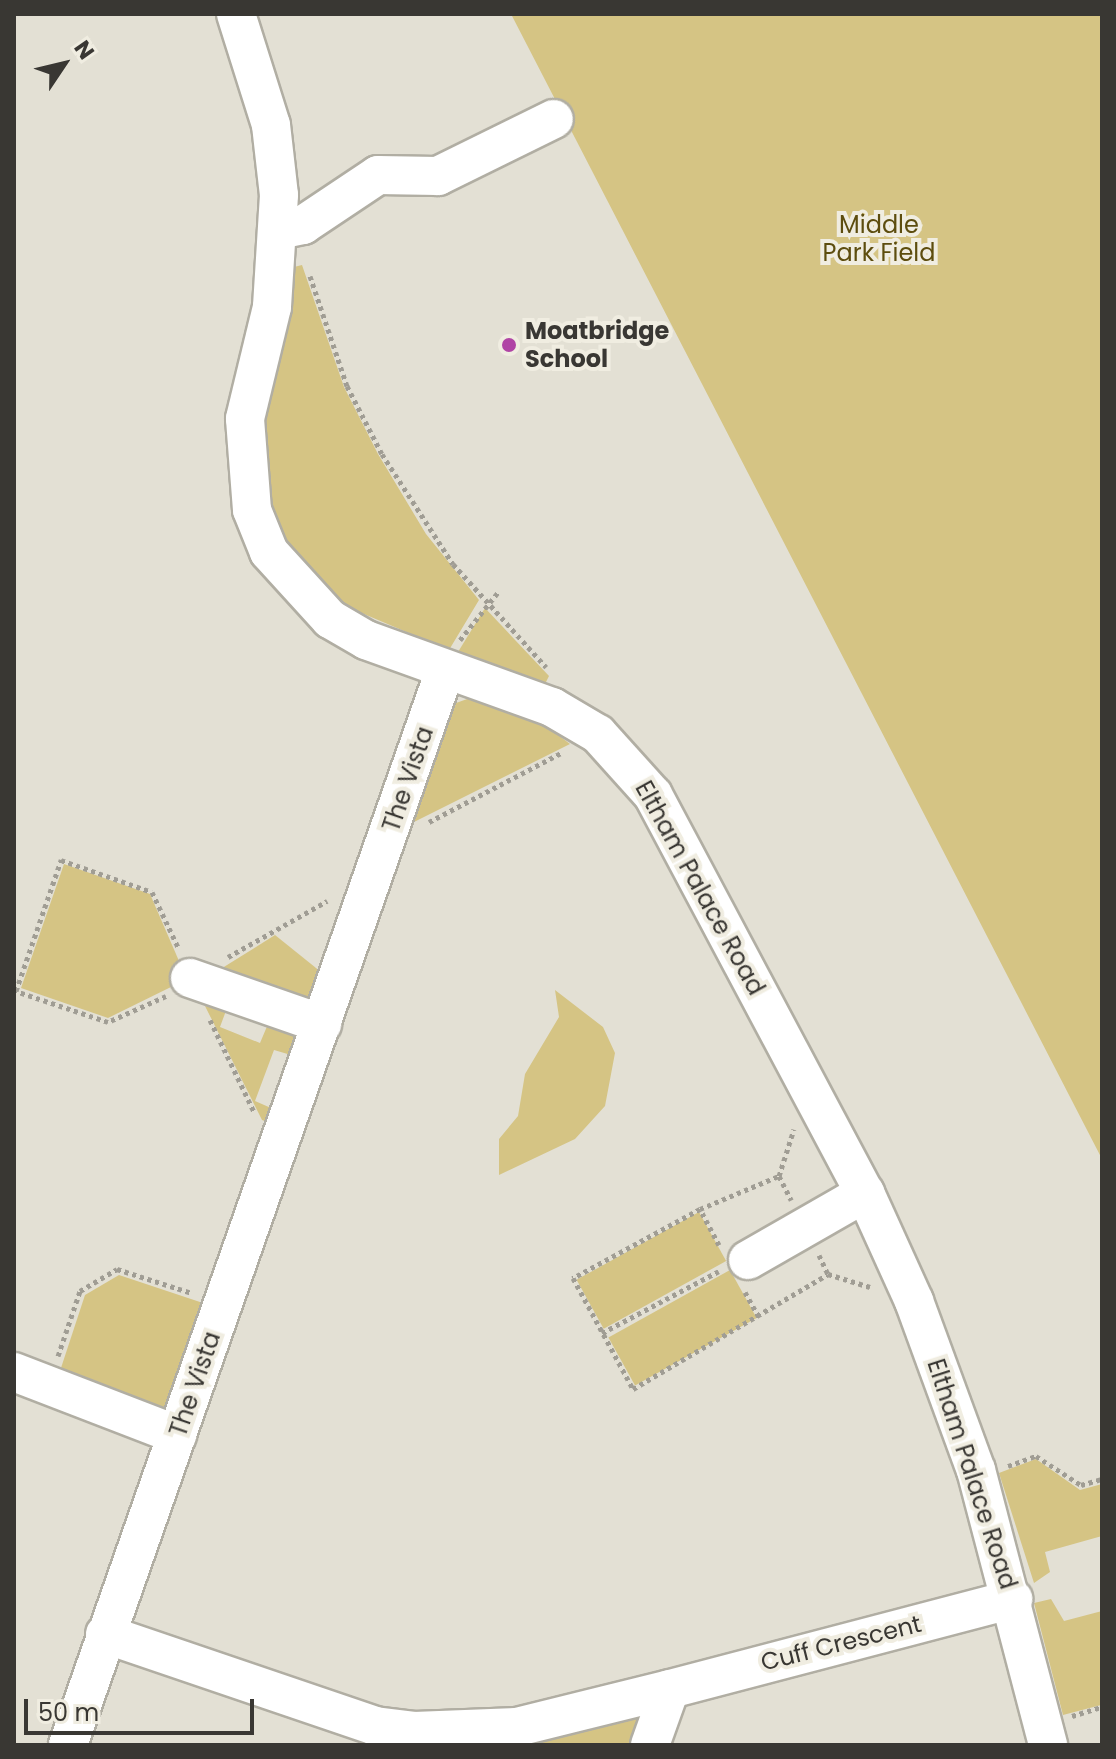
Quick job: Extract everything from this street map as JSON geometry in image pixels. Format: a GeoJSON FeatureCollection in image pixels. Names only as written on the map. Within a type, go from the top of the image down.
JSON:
{"type":"FeatureCollection","features":[{"type":"Feature","properties":{"kind":"street","name":"Eltham Palace Road"},"geometry":{"type":"LineString","coordinates":[[236,14],[271,125],[279,230],[272,307],[245,419],[252,510],[269,552],[330,619],[445,670],[552,707],[598,734],[653,795],[865,1193],[914,1301],[976,1470],[1013,1599],[1048,1745]]}},
{"type":"Feature","properties":{"kind":"street"},"geometry":{"type":"LineString","coordinates":[[279,230],[303,225],[378,175],[438,176],[554,119]]}},
{"type":"Feature","properties":{"kind":"street","name":"The Vista"},"geometry":{"type":"LineString","coordinates":[[68,1745],[445,670]]}},
{"type":"Feature","properties":{"kind":"street"},"geometry":{"type":"LineString","coordinates":[[190,978],[322,1024]]}},
{"type":"Feature","properties":{"kind":"street"},"geometry":{"type":"LineString","coordinates":[[735,1263],[865,1193]]}},
{"type":"Feature","properties":{"kind":"street"},"geometry":{"type":"LineString","coordinates":[[30,1381],[177,1435]]}},
{"type":"Feature","properties":{"kind":"street","name":"Cuff Crescent"},"geometry":{"type":"LineString","coordinates":[[105,1634],[380,1735],[470,1734],[670,1689],[1013,1599]]}},
{"type":"Feature","properties":{"kind":"street"},"geometry":{"type":"LineString","coordinates":[[650,1745],[670,1689]]}},
{"type":"Feature","properties":{"kind":"path"},"geometry":{"type":"LineString","coordinates":[[279,230],[305,257],[347,386],[382,454],[484,601],[552,672]]}},
{"type":"Feature","properties":{"kind":"path"},"geometry":{"type":"LineString","coordinates":[[445,670],[484,601],[499,591]]}},
{"type":"Feature","properties":{"kind":"path"},"geometry":{"type":"LineString","coordinates":[[384,845],[598,734]]}},
{"type":"Feature","properties":{"kind":"path"},"geometry":{"type":"LineString","coordinates":[[807,1086],[779,1176],[700,1209],[573,1278],[633,1389],[760,1319],[828,1274],[914,1301]]}},
{"type":"Feature","properties":{"kind":"path"},"geometry":{"type":"LineString","coordinates":[[700,1209],[735,1263],[760,1319]]}},
{"type":"Feature","properties":{"kind":"path"},"geometry":{"type":"LineString","coordinates":[[602,1333],[735,1263]]}},
{"type":"Feature","properties":{"kind":"path"},"geometry":{"type":"LineString","coordinates":[[30,1381],[80,1291],[117,1269],[224,1302]]}},
{"type":"Feature","properties":{"kind":"path"},"geometry":{"type":"LineString","coordinates":[[976,1470],[1036,1456],[1081,1485],[1102,1479]]}},
{"type":"Feature","properties":{"kind":"green space","name":"Middle Park Field"},"geometry":{"type":"Polygon","coordinates":[[[511,14],[1102,14],[1102,1159],[940,845],[511,14]]]}},
{"type":"Feature","properties":{"kind":"green space"},"geometry":{"type":"Polygon","coordinates":[[[302,265],[344,387],[378,454],[426,534],[479,600],[449,650],[345,606],[282,535],[265,488],[262,437],[294,267],[302,265]]]}},
{"type":"Feature","properties":{"kind":"green space"},"geometry":{"type":"Polygon","coordinates":[[[485,608],[549,676],[545,684],[458,652],[485,608]]]}},
{"type":"Feature","properties":{"kind":"green space"},"geometry":{"type":"Polygon","coordinates":[[[470,698],[545,725],[570,744],[412,823],[456,703],[470,698]]]}},
{"type":"Feature","properties":{"kind":"green space"},"geometry":{"type":"Polygon","coordinates":[[[64,864],[150,894],[179,961],[171,987],[108,1018],[21,988],[64,864]]]}},
{"type":"Feature","properties":{"kind":"green space"},"geometry":{"type":"Polygon","coordinates":[[[275,935],[321,972],[311,998],[219,970],[275,935]]]}},
{"type":"Feature","properties":{"kind":"green space"},"geometry":{"type":"Polygon","coordinates":[[[555,990],[603,1027],[615,1053],[605,1106],[575,1139],[499,1175],[499,1139],[518,1116],[525,1074],[559,1017],[555,990]]]}},
{"type":"Feature","properties":{"kind":"green space"},"geometry":{"type":"Polygon","coordinates":[[[205,1006],[227,1008],[220,1027],[260,1043],[268,1024],[297,1038],[291,1055],[274,1050],[255,1101],[271,1108],[267,1122],[262,1120],[205,1006]]]}},
{"type":"Feature","properties":{"kind":"green space"},"geometry":{"type":"Polygon","coordinates":[[[699,1212],[726,1261],[604,1329],[577,1280],[699,1212]]]}},
{"type":"Feature","properties":{"kind":"green space"},"geometry":{"type":"Polygon","coordinates":[[[730,1270],[757,1318],[635,1385],[608,1337],[730,1270]]]}},
{"type":"Feature","properties":{"kind":"green space"},"geometry":{"type":"Polygon","coordinates":[[[119,1275],[203,1303],[166,1411],[58,1377],[85,1295],[119,1275]]]}},
{"type":"Feature","properties":{"kind":"green space"},"geometry":{"type":"Polygon","coordinates":[[[1036,1459],[1080,1490],[1102,1484],[1102,1536],[1045,1552],[1050,1572],[1034,1583],[999,1473],[1036,1459]]]}},
{"type":"Feature","properties":{"kind":"green space"},"geometry":{"type":"Polygon","coordinates":[[[1051,1599],[1064,1621],[1102,1611],[1101,1705],[1063,1715],[1034,1603],[1051,1599]]]}},
{"type":"Feature","properties":{"kind":"green space"},"geometry":{"type":"Polygon","coordinates":[[[649,1709],[633,1745],[497,1745],[649,1709]]]}},
{"type":"Feature","properties":{"kind":"place","name":"Moatbridge School"},"geometry":{"type":"Point","coordinates":[509,345]}}]}
